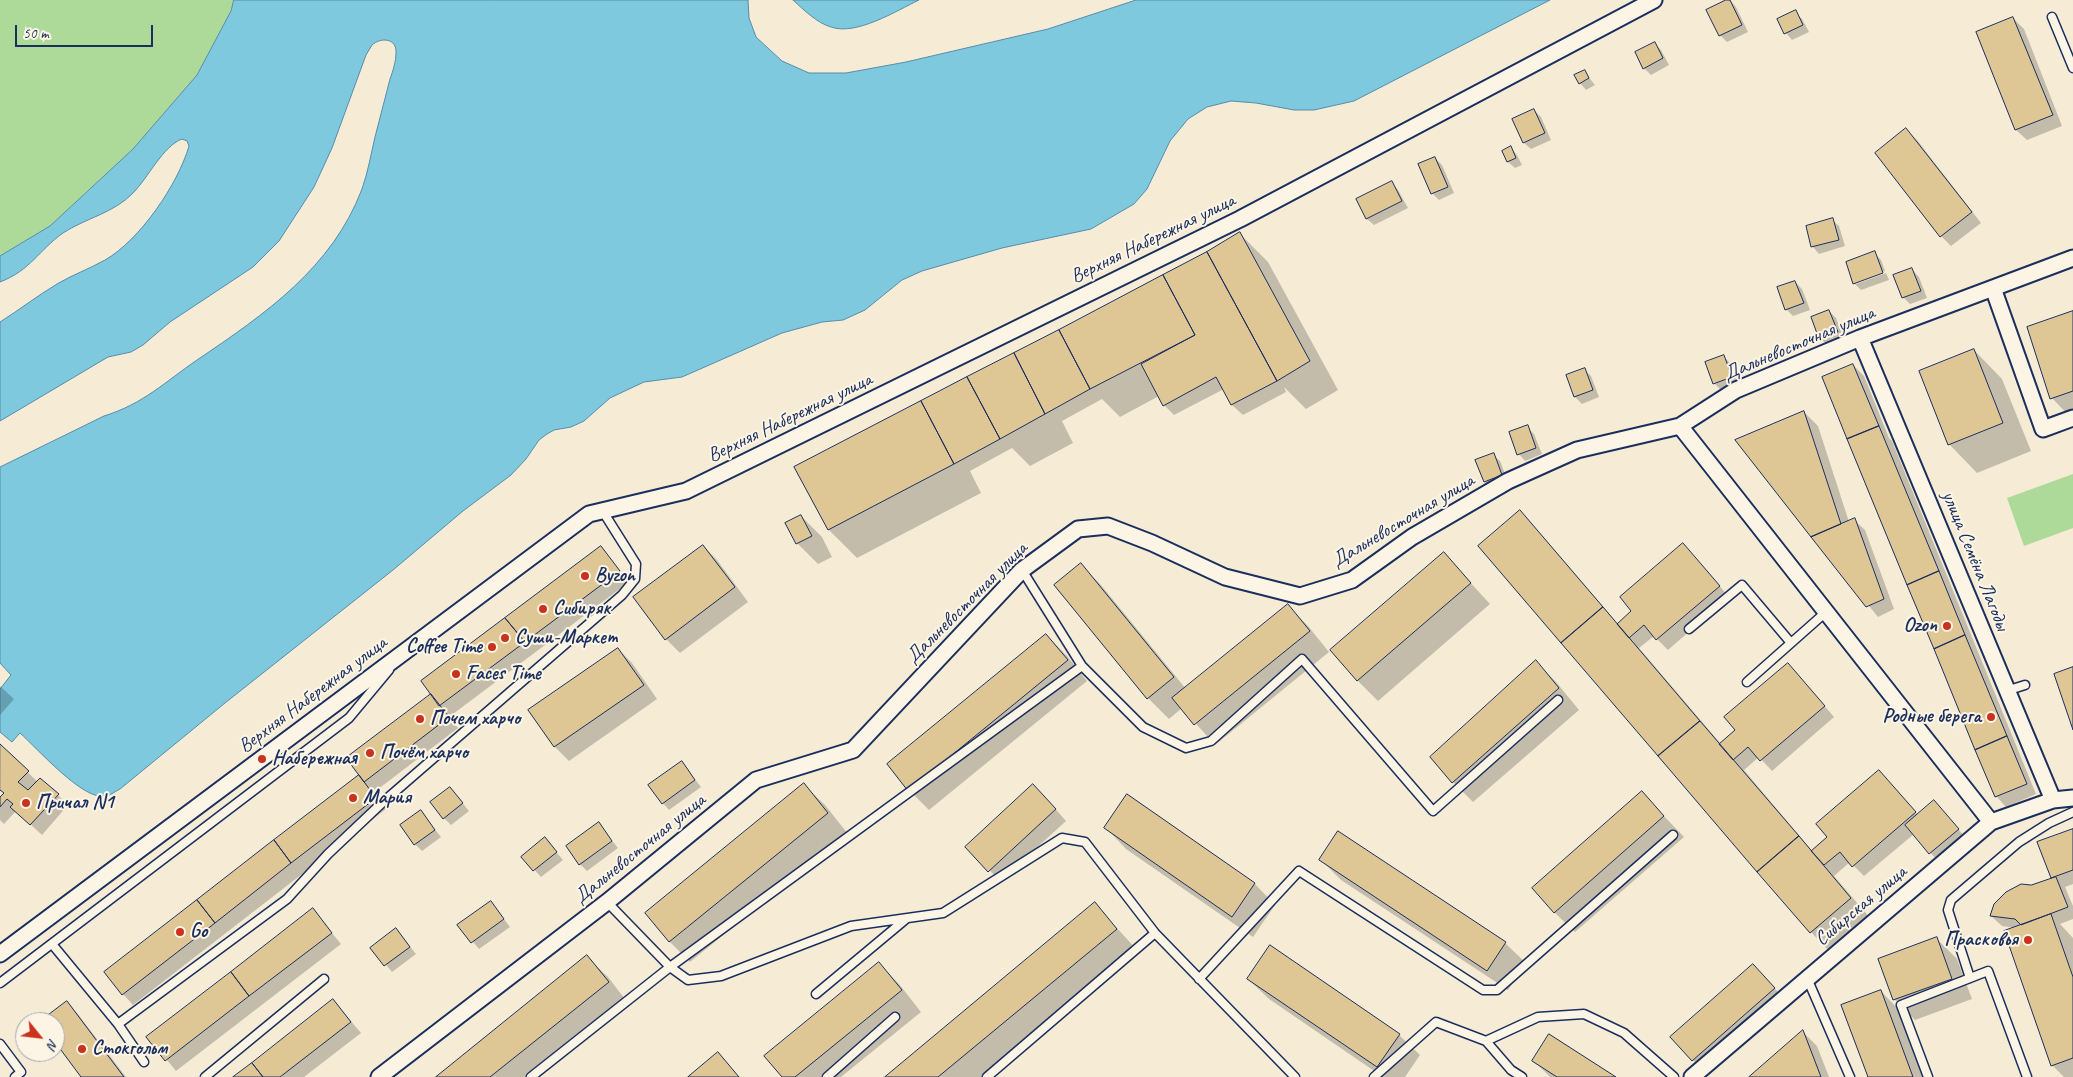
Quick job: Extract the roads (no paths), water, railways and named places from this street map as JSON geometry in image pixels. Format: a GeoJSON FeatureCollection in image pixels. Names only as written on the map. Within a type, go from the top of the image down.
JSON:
{"type":"FeatureCollection","features":[{"type":"Feature","properties":{"kind":"street","name":"Верхняя Набережная улица"},"geometry":{"type":"LineString","coordinates":[[0,954],[589,514],[686,491],[1240,219],[1654,0]]}},
{"type":"Feature","properties":{"kind":"street","name":"Дальневосточная улица"},"geometry":{"type":"LineString","coordinates":[[379,1077],[607,902],[756,780],[853,750],[1022,570],[1078,529],[1108,526],[1152,543],[1225,577],[1300,596],[1352,580],[1412,537],[1508,481],[1577,450],[1680,426],[1736,390],[1860,338],[2073,258]]}},
{"type":"Feature","properties":{"kind":"street"},"geometry":{"type":"LineString","coordinates":[[1993,288],[2043,429],[2073,418]]}},
{"type":"Feature","properties":{"kind":"street","name":"улица Семёна Лагоды"},"geometry":{"type":"LineString","coordinates":[[1860,338],[2053,800]]}},
{"type":"Feature","properties":{"kind":"street"},"geometry":{"type":"LineString","coordinates":[[1680,426],[1991,822]]}},
{"type":"Feature","properties":{"kind":"street","name":"Сибирская улица"},"geometry":{"type":"LineString","coordinates":[[1692,1077],[1991,822],[2053,800],[2073,798]]}},
{"type":"Feature","properties":{"kind":"lane"},"geometry":{"type":"LineString","coordinates":[[2052,17],[2073,68]]}},
{"type":"Feature","properties":{"kind":"lane"},"geometry":{"type":"LineString","coordinates":[[118,1024],[286,899],[328,854],[383,802],[622,594],[635,579],[636,564],[602,510]]}},
{"type":"Feature","properties":{"kind":"lane"},"geometry":{"type":"LineString","coordinates":[[1022,570],[1082,666],[1144,727],[1186,748],[1211,741],[1302,659],[1433,811],[1558,700]]}},
{"type":"Feature","properties":{"kind":"lane"},"geometry":{"type":"LineString","coordinates":[[1688,629],[1742,585],[1791,643]]}},
{"type":"Feature","properties":{"kind":"lane"},"geometry":{"type":"LineString","coordinates":[[1747,682],[1826,612]]}},
{"type":"Feature","properties":{"kind":"lane"},"geometry":{"type":"LineString","coordinates":[[0,983],[349,718],[405,651]]}},
{"type":"Feature","properties":{"kind":"lane"},"geometry":{"type":"LineString","coordinates":[[531,1077],[670,967],[1082,666]]}},
{"type":"Feature","properties":{"kind":"lane"},"geometry":{"type":"LineString","coordinates":[[2006,691],[2025,685]]}},
{"type":"Feature","properties":{"kind":"lane"},"geometry":{"type":"LineString","coordinates":[[1970,978],[1948,910],[1951,900],[2019,842],[2049,823],[2073,812]]}},
{"type":"Feature","properties":{"kind":"lane"},"geometry":{"type":"LineString","coordinates":[[1199,979],[1299,872],[1483,990],[1497,990],[1673,835]]}},
{"type":"Feature","properties":{"kind":"lane"},"geometry":{"type":"LineString","coordinates":[[607,902],[670,967],[688,980],[721,976],[851,926],[943,913],[1062,838],[1084,842],[1155,933],[1295,1077]]}},
{"type":"Feature","properties":{"kind":"lane"},"geometry":{"type":"LineString","coordinates":[[816,994],[908,918]]}},
{"type":"Feature","properties":{"kind":"lane"},"geometry":{"type":"LineString","coordinates":[[987,1077],[1155,933]]}},
{"type":"Feature","properties":{"kind":"lane"},"geometry":{"type":"LineString","coordinates":[[52,944],[118,1024],[144,1062]]}},
{"type":"Feature","properties":{"kind":"lane"},"geometry":{"type":"LineString","coordinates":[[1928,1077],[1901,1006],[1988,972],[2027,1077]]}},
{"type":"Feature","properties":{"kind":"lane"},"geometry":{"type":"LineString","coordinates":[[1807,978],[1850,1077]]}},
{"type":"Feature","properties":{"kind":"lane"},"geometry":{"type":"LineString","coordinates":[[205,1077],[324,979]]}},
{"type":"Feature","properties":{"kind":"lane"},"geometry":{"type":"LineString","coordinates":[[1486,1041],[1538,1017],[1584,1014],[1624,1033],[1674,1077]]}},
{"type":"Feature","properties":{"kind":"lane"},"geometry":{"type":"LineString","coordinates":[[827,1077],[895,1017]]}},
{"type":"Feature","properties":{"kind":"lane"},"geometry":{"type":"LineString","coordinates":[[1374,1077],[1436,1022],[1486,1041],[1512,1070],[1522,1077]]}},
{"type":"Feature","properties":{"kind":"lane"},"geometry":{"type":"LineString","coordinates":[[0,1044],[20,1076]]}},
{"type":"Feature","properties":{"kind":"water"},"geometry":{"type":"Polygon","coordinates":[[[234,0],[748,0],[749,18],[756,37],[782,61],[809,73],[846,73],[906,62],[1048,29],[1136,0],[1550,0],[1354,101],[1314,110],[1294,110],[1256,103],[1231,101],[1207,107],[1188,119],[1170,141],[1147,189],[1134,204],[1091,229],[1002,248],[922,271],[902,280],[865,310],[843,320],[822,322],[782,333],[682,377],[644,382],[610,398],[584,421],[571,427],[554,430],[539,440],[526,459],[511,475],[463,511],[393,570],[120,789],[106,796],[97,796],[74,783],[20,733],[12,742],[0,732],[0,689],[11,675],[0,663],[0,467],[118,411],[153,392],[271,307],[315,266],[333,243],[349,217],[362,189],[395,63],[396,48],[394,44],[384,40],[376,42],[371,46],[332,148],[314,187],[279,241],[253,267],[170,322],[143,345],[131,352],[108,357],[0,421],[0,322],[57,284],[105,260],[131,239],[156,210],[167,193],[184,161],[189,146],[187,141],[182,139],[168,148],[139,187],[125,200],[117,206],[63,233],[20,272],[0,282],[0,256],[50,226],[133,149],[197,75],[231,11],[234,0]]]}},
{"type":"Feature","properties":{"kind":"water"},"geometry":{"type":"Polygon","coordinates":[[[793,0],[919,0],[876,21],[841,29],[831,27],[811,16],[793,0]]]}},
{"type":"Feature","properties":{"kind":"place","name":"Byzon"},"geometry":{"type":"Point","coordinates":[585,576]}},
{"type":"Feature","properties":{"kind":"place","name":"Сибиряк"},"geometry":{"type":"Point","coordinates":[543,609]}},
{"type":"Feature","properties":{"kind":"place","name":"Ozon"},"geometry":{"type":"Point","coordinates":[1947,626]}},
{"type":"Feature","properties":{"kind":"place","name":"Суши-Маркет"},"geometry":{"type":"Point","coordinates":[505,638]}},
{"type":"Feature","properties":{"kind":"place","name":"Coffee Time"},"geometry":{"type":"Point","coordinates":[492,647]}},
{"type":"Feature","properties":{"kind":"place","name":"Faces Time"},"geometry":{"type":"Point","coordinates":[456,674]}},
{"type":"Feature","properties":{"kind":"place","name":"Родные берега"},"geometry":{"type":"Point","coordinates":[1991,717]}},
{"type":"Feature","properties":{"kind":"place","name":"Почем харчо"},"geometry":{"type":"Point","coordinates":[420,719]}},
{"type":"Feature","properties":{"kind":"place","name":"Почём харчо"},"geometry":{"type":"Point","coordinates":[370,753]}},
{"type":"Feature","properties":{"kind":"place","name":"Набережная"},"geometry":{"type":"Point","coordinates":[262,759]}},
{"type":"Feature","properties":{"kind":"place","name":"Мария"},"geometry":{"type":"Point","coordinates":[353,798]}},
{"type":"Feature","properties":{"kind":"place","name":"Причал N1"},"geometry":{"type":"Point","coordinates":[26,803]}},
{"type":"Feature","properties":{"kind":"place","name":"Go"},"geometry":{"type":"Point","coordinates":[180,932]}},
{"type":"Feature","properties":{"kind":"place","name":"Прасковья"},"geometry":{"type":"Point","coordinates":[2028,940]}},
{"type":"Feature","properties":{"kind":"place","name":"Стокгольм"},"geometry":{"type":"Point","coordinates":[82,1049]}}]}
